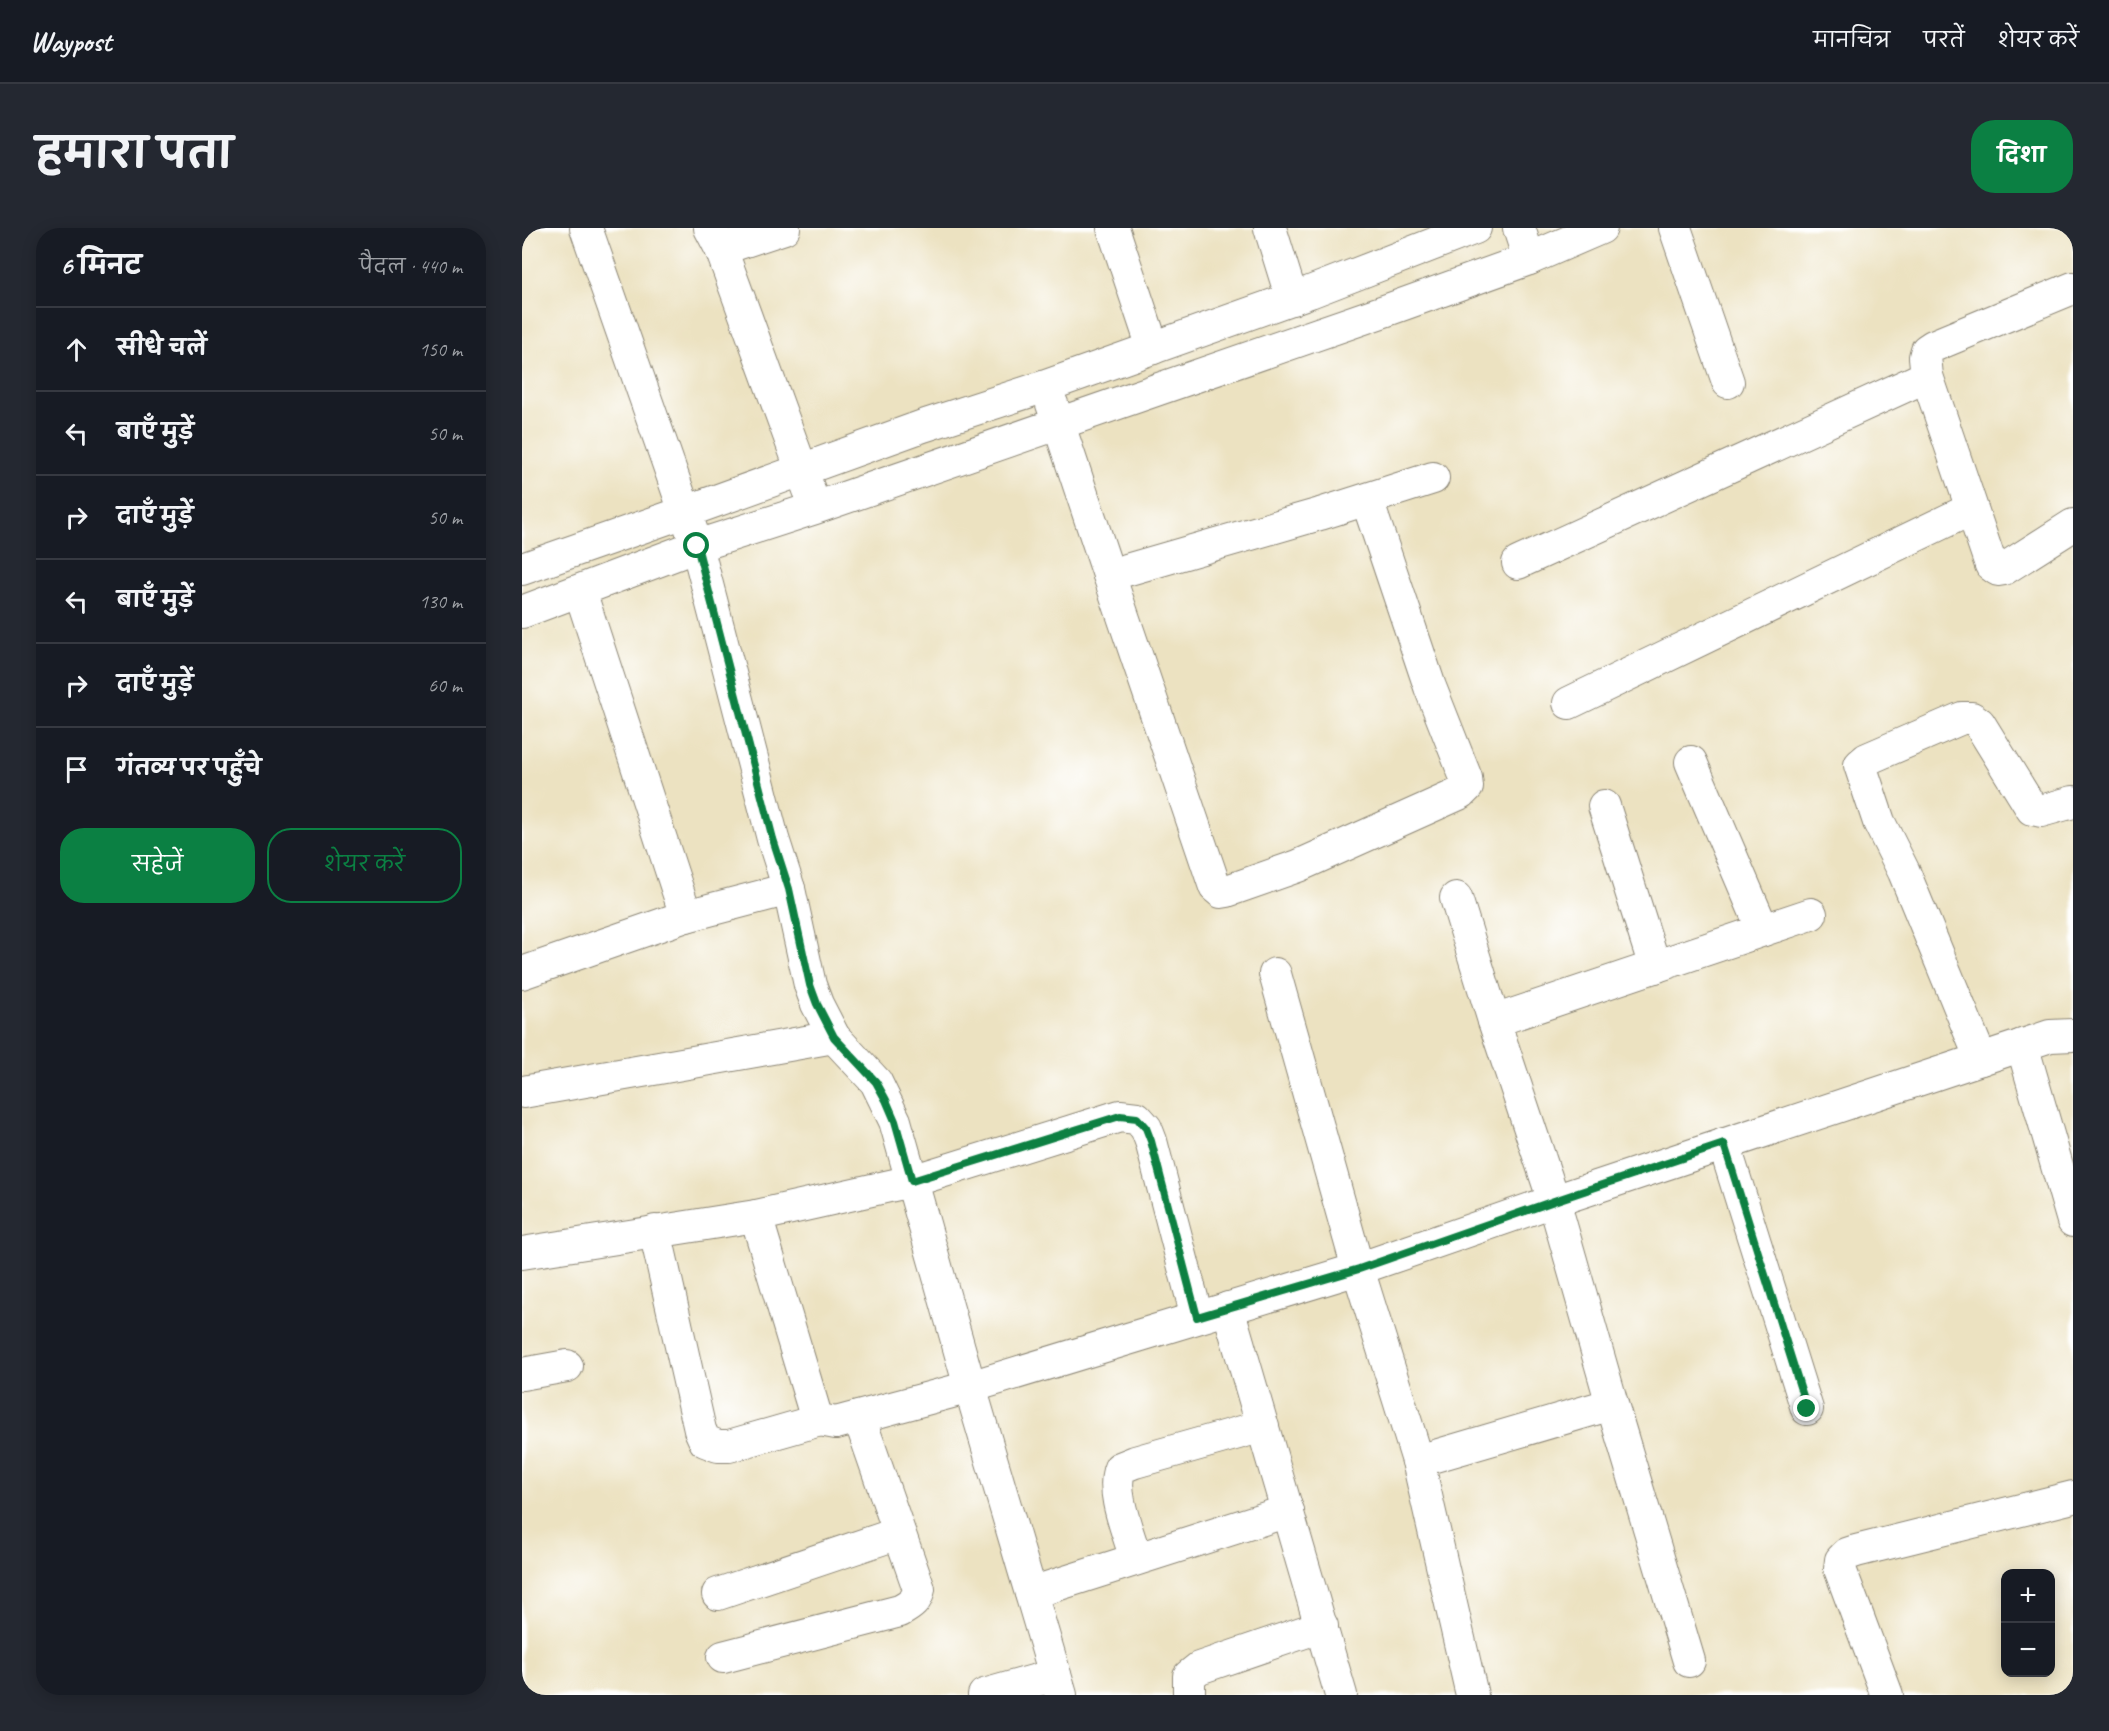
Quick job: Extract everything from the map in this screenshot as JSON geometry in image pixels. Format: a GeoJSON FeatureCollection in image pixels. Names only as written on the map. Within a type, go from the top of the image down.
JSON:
{"type":"FeatureCollection","features":[{"type":"Feature","properties":{"kind":"street"},"geometry":{"type":"LineString","coordinates":[[586,228],[697,546],[773,839],[789,889],[810,985],[834,1037],[876,1082],[895,1121],[970,1387],[1058,1685],[984,1695]]}},
{"type":"Feature","properties":{"kind":"street"},"geometry":{"type":"LineString","coordinates":[[784,228],[715,238],[815,508]]}},
{"type":"Feature","properties":{"kind":"street"},"geometry":{"type":"LineString","coordinates":[[1113,228],[1153,348]]}},
{"type":"Feature","properties":{"kind":"street"},"geometry":{"type":"LineString","coordinates":[[1270,228],[1292,299]]}},
{"type":"Feature","properties":{"kind":"street"},"geometry":{"type":"LineString","coordinates":[[522,568],[923,426],[1046,386],[1292,299],[1475,228]]}},
{"type":"Feature","properties":{"kind":"street"},"geometry":{"type":"LineString","coordinates":[[1519,228],[1529,259]]}},
{"type":"Feature","properties":{"kind":"street"},"geometry":{"type":"LineString","coordinates":[[522,612],[697,546],[815,508],[1529,259],[1601,228]]}},
{"type":"Feature","properties":{"kind":"street"},"geometry":{"type":"LineString","coordinates":[[1675,228],[1728,382]]}},
{"type":"Feature","properties":{"kind":"street"},"geometry":{"type":"LineString","coordinates":[[2073,288],[1933,346],[1927,350],[1925,357],[1927,376],[1991,565],[1998,570],[2010,566],[2073,525]]}},
{"type":"Feature","properties":{"kind":"street"},"geometry":{"type":"LineString","coordinates":[[1518,563],[1927,376]]}},
{"type":"Feature","properties":{"kind":"street"},"geometry":{"type":"LineString","coordinates":[[1046,386],[1215,887],[1221,892],[1298,866],[1461,793],[1467,787],[1466,778],[1430,687],[1367,500]]}},
{"type":"Feature","properties":{"kind":"street"},"geometry":{"type":"LineString","coordinates":[[1109,575],[1367,500],[1433,478]]}},
{"type":"Feature","properties":{"kind":"street"},"geometry":{"type":"LineString","coordinates":[[1569,703],[1971,509]]}},
{"type":"Feature","properties":{"kind":"street"},"geometry":{"type":"LineString","coordinates":[[580,591],[686,916]]}},
{"type":"Feature","properties":{"kind":"street"},"geometry":{"type":"LineString","coordinates":[[1981,1059],[1904,872],[1879,822],[1860,765],[1867,759],[1962,718],[1972,718],[1979,723],[2032,809],[2041,811],[2073,802]]}},
{"type":"Feature","properties":{"kind":"street"},"geometry":{"type":"LineString","coordinates":[[1691,762],[1763,930]]}},
{"type":"Feature","properties":{"kind":"street"},"geometry":{"type":"LineString","coordinates":[[1604,806],[1655,967]]}},
{"type":"Feature","properties":{"kind":"street"},"geometry":{"type":"LineString","coordinates":[[522,973],[686,916],[789,889]]}},
{"type":"Feature","properties":{"kind":"street"},"geometry":{"type":"LineString","coordinates":[[1456,898],[1494,1022],[1554,1201],[1689,1661]]}},
{"type":"Feature","properties":{"kind":"street"},"geometry":{"type":"LineString","coordinates":[[1494,1022],[1811,914]]}},
{"type":"Feature","properties":{"kind":"street"},"geometry":{"type":"LineString","coordinates":[[1275,974],[1359,1269],[1419,1461],[1472,1695]]}},
{"type":"Feature","properties":{"kind":"street"},"geometry":{"type":"LineString","coordinates":[[655,1231],[700,1430],[705,1441],[718,1446],[729,1446],[820,1420],[836,1423],[970,1387],[1359,1269],[1554,1201],[2022,1045],[2050,1036],[2073,1035]]}},
{"type":"Feature","properties":{"kind":"street"},"geometry":{"type":"LineString","coordinates":[[523,1092],[834,1037]]}},
{"type":"Feature","properties":{"kind":"street"},"geometry":{"type":"LineString","coordinates":[[2022,1045],[2073,1221]]}},
{"type":"Feature","properties":{"kind":"street"},"geometry":{"type":"LineString","coordinates":[[522,1252],[756,1216],[912,1181],[1120,1116],[1137,1118],[1146,1128],[1151,1141],[1197,1317]]}},
{"type":"Feature","properties":{"kind":"street"},"geometry":{"type":"LineString","coordinates":[[1724,1144],[1807,1409]]}},
{"type":"Feature","properties":{"kind":"street"},"geometry":{"type":"LineString","coordinates":[[756,1216],[815,1413],[820,1420]]}},
{"type":"Feature","properties":{"kind":"street"},"geometry":{"type":"LineString","coordinates":[[1228,1308],[1341,1695]]}},
{"type":"Feature","properties":{"kind":"street"},"geometry":{"type":"LineString","coordinates":[[522,1374],[567,1366]]}},
{"type":"Feature","properties":{"kind":"street"},"geometry":{"type":"LineString","coordinates":[[1419,1461],[1612,1404]]}},
{"type":"Feature","properties":{"kind":"street"},"geometry":{"type":"LineString","coordinates":[[723,1657],[900,1611],[912,1604],[918,1597],[919,1589],[859,1417]]}},
{"type":"Feature","properties":{"kind":"street"},"geometry":{"type":"LineString","coordinates":[[1136,1559],[1117,1490],[1120,1468],[1263,1426]]}},
{"type":"Feature","properties":{"kind":"street"},"geometry":{"type":"LineString","coordinates":[[1887,1695],[1840,1569],[1841,1560],[1847,1554],[1856,1551],[2073,1497]]}},
{"type":"Feature","properties":{"kind":"street"},"geometry":{"type":"LineString","coordinates":[[1030,1593],[1288,1511]]}},
{"type":"Feature","properties":{"kind":"street"},"geometry":{"type":"LineString","coordinates":[[718,1594],[899,1533]]}},
{"type":"Feature","properties":{"kind":"street"},"geometry":{"type":"LineString","coordinates":[[1189,1695],[1189,1676],[1199,1668],[1322,1626]]}},
{"type":"Feature","properties":{"kind":"route"},"geometry":{"type":"LineString","coordinates":[[697,546],[773,839],[789,889],[810,985],[834,1037],[876,1082],[886,1100],[895,1121],[912,1181],[1120,1116],[1137,1118],[1146,1128],[1151,1141],[1197,1317],[1359,1269],[1724,1144],[1807,1409]]}}]}
